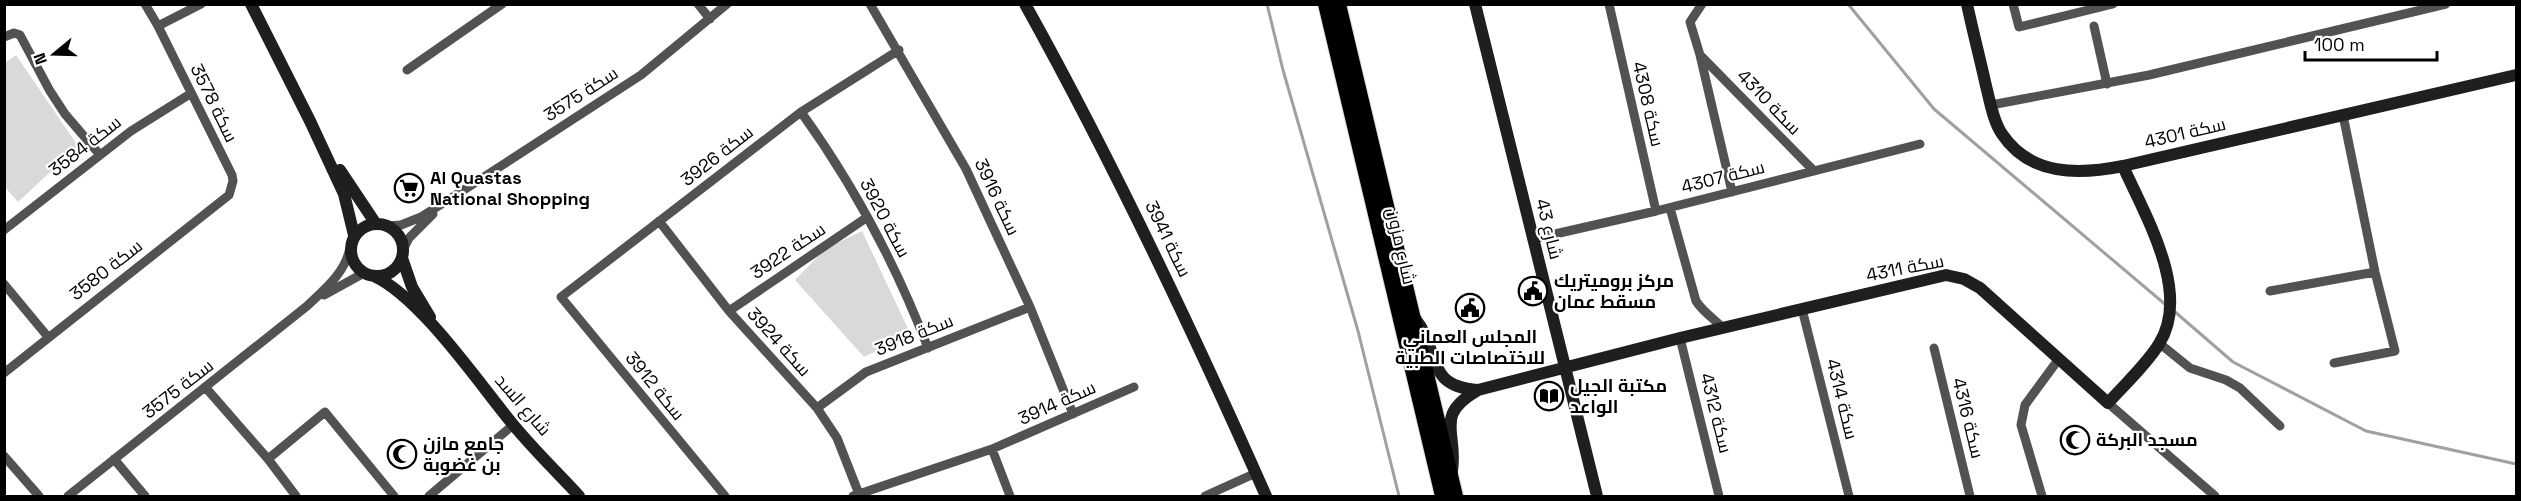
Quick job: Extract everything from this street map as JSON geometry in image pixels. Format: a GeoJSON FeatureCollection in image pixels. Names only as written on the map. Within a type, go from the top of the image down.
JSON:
{"type":"FeatureCollection","features":[{"type":"Feature","properties":{"kind":"main road","name":"شارع مزون"},"geometry":{"type":"LineString","coordinates":[[1324,4],[1442,496]]}},
{"type":"Feature","properties":{"kind":"main road","name":"شارع مزون"},"geometry":{"type":"LineString","coordinates":[[1339,4],[1456,496]]}},
{"type":"Feature","properties":{"kind":"street","name":"سكة 3578"},"geometry":{"type":"LineString","coordinates":[[145,4],[232,175],[233,181],[229,195]]}},
{"type":"Feature","properties":{"kind":"street"},"geometry":{"type":"LineString","coordinates":[[158,26],[201,4]]}},
{"type":"Feature","properties":{"kind":"street"},"geometry":{"type":"LineString","coordinates":[[251,4],[344,194],[354,263],[369,275],[381,276],[394,270],[402,254],[398,235],[381,225],[310,121]]}},
{"type":"Feature","properties":{"kind":"street"},"geometry":{"type":"LineString","coordinates":[[407,70],[502,4]]}},
{"type":"Feature","properties":{"kind":"street"},"geometry":{"type":"LineString","coordinates":[[698,4],[710,19]]}},
{"type":"Feature","properties":{"kind":"street","name":"سكة 3575"},"geometry":{"type":"LineString","coordinates":[[381,225],[401,225],[421,217],[446,202],[641,75],[727,4]]}},
{"type":"Feature","properties":{"kind":"street","name":"سكة 3916"},"geometry":{"type":"LineString","coordinates":[[870,4],[966,168],[1030,307],[1073,414]]}},
{"type":"Feature","properties":{"kind":"street","name":"سكة 3941"},"geometry":{"type":"LineString","coordinates":[[1025,4],[1083,110],[1174,293],[1266,496]]}},
{"type":"Feature","properties":{"kind":"street","name":"شارع 43"},"geometry":{"type":"LineString","coordinates":[[1475,4],[1597,496]]}},
{"type":"Feature","properties":{"kind":"street","name":"سكة 4308"},"geometry":{"type":"LineString","coordinates":[[1609,4],[1656,211]]}},
{"type":"Feature","properties":{"kind":"street","name":"سكة 4310"},"geometry":{"type":"LineString","coordinates":[[1702,4],[1689,22],[1700,55],[1732,192]]}},
{"type":"Feature","properties":{"kind":"street","name":"سكة 4301"},"geometry":{"type":"LineString","coordinates":[[1966,4],[1991,105],[2001,133],[2014,149],[2034,162],[2053,170],[2095,172],[2517,75]]}},
{"type":"Feature","properties":{"kind":"street"},"geometry":{"type":"LineString","coordinates":[[2013,4],[2019,27],[2113,4]]}},
{"type":"Feature","properties":{"kind":"street"},"geometry":{"type":"LineString","coordinates":[[1991,105],[2107,84],[2446,4]]}},
{"type":"Feature","properties":{"kind":"street"},"geometry":{"type":"LineString","coordinates":[[2094,26],[2107,84]]}},
{"type":"Feature","properties":{"kind":"street"},"geometry":{"type":"LineString","coordinates":[[4,37],[14,33],[20,36],[50,91],[81,135],[100,155]]}},
{"type":"Feature","properties":{"kind":"street","name":"سكة 3926"},"geometry":{"type":"LineString","coordinates":[[561,297],[801,112],[898,50]]}},
{"type":"Feature","properties":{"kind":"street","name":"سكة 4310"},"geometry":{"type":"LineString","coordinates":[[1700,55],[1814,171]]}},
{"type":"Feature","properties":{"kind":"street","name":"سكة 3584"},"geometry":{"type":"LineString","coordinates":[[4,230],[131,131],[190,93]]}},
{"type":"Feature","properties":{"kind":"street","name":"سكة 3920"},"geometry":{"type":"LineString","coordinates":[[801,112],[834,158],[907,293],[928,348]]}},
{"type":"Feature","properties":{"kind":"street"},"geometry":{"type":"LineString","coordinates":[[2334,363],[2395,351],[2375,272],[2343,115]]}},
{"type":"Feature","properties":{"kind":"street","name":"سكة 4307"},"geometry":{"type":"LineString","coordinates":[[1533,239],[1670,208],[1920,144]]}},
{"type":"Feature","properties":{"kind":"street"},"geometry":{"type":"LineString","coordinates":[[2108,403],[2159,343],[2168,321],[2170,308],[2168,278],[2162,256],[2123,166]]}},
{"type":"Feature","properties":{"kind":"street","name":"سكة 3580"},"geometry":{"type":"LineString","coordinates":[[4,373],[229,195]]}},
{"type":"Feature","properties":{"kind":"street","name":"سكة 3575"},"geometry":{"type":"LineString","coordinates":[[402,254],[410,238],[446,202]]}},
{"type":"Feature","properties":{"kind":"street"},"geometry":{"type":"LineString","coordinates":[[1670,208],[1696,301],[1702,312],[1711,316],[1723,328]]}},
{"type":"Feature","properties":{"kind":"street","name":"سكة 3922"},"geometry":{"type":"LineString","coordinates":[[729,311],[866,218]]}},
{"type":"Feature","properties":{"kind":"street","name":"سكة 3924"},"geometry":{"type":"LineString","coordinates":[[659,221],[729,311],[817,408],[837,438],[856,495]]}},
{"type":"Feature","properties":{"kind":"street"},"geometry":{"type":"LineString","coordinates":[[352,242],[361,229],[381,225]]}},
{"type":"Feature","properties":{"kind":"street","name":"سكة 3575"},"geometry":{"type":"LineString","coordinates":[[68,496],[307,306],[336,277],[348,261],[352,242]]}},
{"type":"Feature","properties":{"kind":"street","name":"شارع السد"},"geometry":{"type":"LineString","coordinates":[[402,254],[412,287],[441,336]]}},
{"type":"Feature","properties":{"kind":"street"},"geometry":{"type":"LineString","coordinates":[[2270,291],[2375,272]]}},
{"type":"Feature","properties":{"kind":"street","name":"سكة 3575"},"geometry":{"type":"LineString","coordinates":[[307,306],[341,284],[369,275]]}},
{"type":"Feature","properties":{"kind":"street","name":"شارع السد"},"geometry":{"type":"LineString","coordinates":[[369,275],[387,282],[441,336],[513,425],[579,496]]}},
{"type":"Feature","properties":{"kind":"street","name":"سكة 4311"},"geometry":{"type":"LineString","coordinates":[[1478,390],[1680,338],[1937,277],[1955,276],[1980,288],[2058,360],[2215,496]]}},
{"type":"Feature","properties":{"kind":"street"},"geometry":{"type":"LineString","coordinates":[[4,284],[48,337]]}},
{"type":"Feature","properties":{"kind":"street","name":"سكة 3912"},"geometry":{"type":"LineString","coordinates":[[561,297],[724,496]]}},
{"type":"Feature","properties":{"kind":"street","name":"سكة 3918"},"geometry":{"type":"LineString","coordinates":[[817,408],[866,372],[1030,307]]}},
{"type":"Feature","properties":{"kind":"street","name":"سكة 4314"},"geometry":{"type":"LineString","coordinates":[[1802,309],[1849,496]]}},
{"type":"Feature","properties":{"kind":"street"},"geometry":{"type":"LineString","coordinates":[[1413,316],[1424,331],[1437,368],[1443,378],[1457,387],[1478,390]]}},
{"type":"Feature","properties":{"kind":"street","name":"سكة 4312"},"geometry":{"type":"LineString","coordinates":[[1680,338],[1719,496]]}},
{"type":"Feature","properties":{"kind":"street"},"geometry":{"type":"LineString","coordinates":[[2159,343],[2190,368],[2226,380],[2240,388],[2280,426]]}},
{"type":"Feature","properties":{"kind":"street","name":"سكة 4316"},"geometry":{"type":"LineString","coordinates":[[1934,348],[1970,496]]}},
{"type":"Feature","properties":{"kind":"street"},"geometry":{"type":"LineString","coordinates":[[2042,496],[2021,425],[2025,405],[2058,360]]}},
{"type":"Feature","properties":{"kind":"street","name":"سكة 3914"},"geometry":{"type":"LineString","coordinates":[[856,495],[992,449],[1134,387]]}},
{"type":"Feature","properties":{"kind":"street"},"geometry":{"type":"LineString","coordinates":[[206,388],[268,459],[296,496]]}},
{"type":"Feature","properties":{"kind":"street"},"geometry":{"type":"LineString","coordinates":[[1451,475],[1453,462],[1449,425],[1451,416],[1461,402],[1478,390]]}},
{"type":"Feature","properties":{"kind":"street"},"geometry":{"type":"LineString","coordinates":[[268,459],[325,412],[394,496]]}},
{"type":"Feature","properties":{"kind":"street"},"geometry":{"type":"LineString","coordinates":[[429,496],[513,425]]}},
{"type":"Feature","properties":{"kind":"street"},"geometry":{"type":"LineString","coordinates":[[992,449],[1010,496]]}},
{"type":"Feature","properties":{"kind":"street"},"geometry":{"type":"LineString","coordinates":[[4,456],[39,496]]}},
{"type":"Feature","properties":{"kind":"street"},"geometry":{"type":"LineString","coordinates":[[114,459],[145,496]]}},
{"type":"Feature","properties":{"kind":"street"},"geometry":{"type":"LineString","coordinates":[[1205,496],[1256,473]]}},
{"type":"Feature","properties":{"kind":"shaded area"},"geometry":{"type":"Polygon","coordinates":[[[16,55],[78,146],[18,202],[4,186],[5,63],[16,55]]]}},
{"type":"Feature","properties":{"kind":"shaded area"},"geometry":{"type":"Polygon","coordinates":[[[862,231],[911,335],[864,357],[795,280],[825,249],[862,231]]]}},
{"type":"Feature","properties":{"kind":"waterway"},"geometry":{"type":"LineString","coordinates":[[1267,4],[1283,70],[1358,331],[1399,496]]}},
{"type":"Feature","properties":{"kind":"waterway"},"geometry":{"type":"LineString","coordinates":[[1848,4],[1934,109],[2166,305]]}},
{"type":"Feature","properties":{"kind":"waterway"},"geometry":{"type":"LineString","coordinates":[[2174,311],[2233,362],[2366,431],[2516,464]]}},
{"type":"Feature","properties":{"kind":"place","name":"Al Quastas National Shopping"},"geometry":{"type":"Point","coordinates":[409,188]}},
{"type":"Feature","properties":{"kind":"place","name":"مركز بروميتريك مسقط عمان"},"geometry":{"type":"Point","coordinates":[1533,291]}},
{"type":"Feature","properties":{"kind":"place","name":"المجلس العماني للاختصاصات الطبية"},"geometry":{"type":"Point","coordinates":[1470,308]}},
{"type":"Feature","properties":{"kind":"place","name":"مكتبة الجيل الواعد"},"geometry":{"type":"Point","coordinates":[1549,396]}},
{"type":"Feature","properties":{"kind":"place","name":"مسجد البركة"},"geometry":{"type":"Point","coordinates":[2075,440]}},
{"type":"Feature","properties":{"kind":"place","name":"جامع مازن بن غضوبة"},"geometry":{"type":"Point","coordinates":[402,454]}}]}
